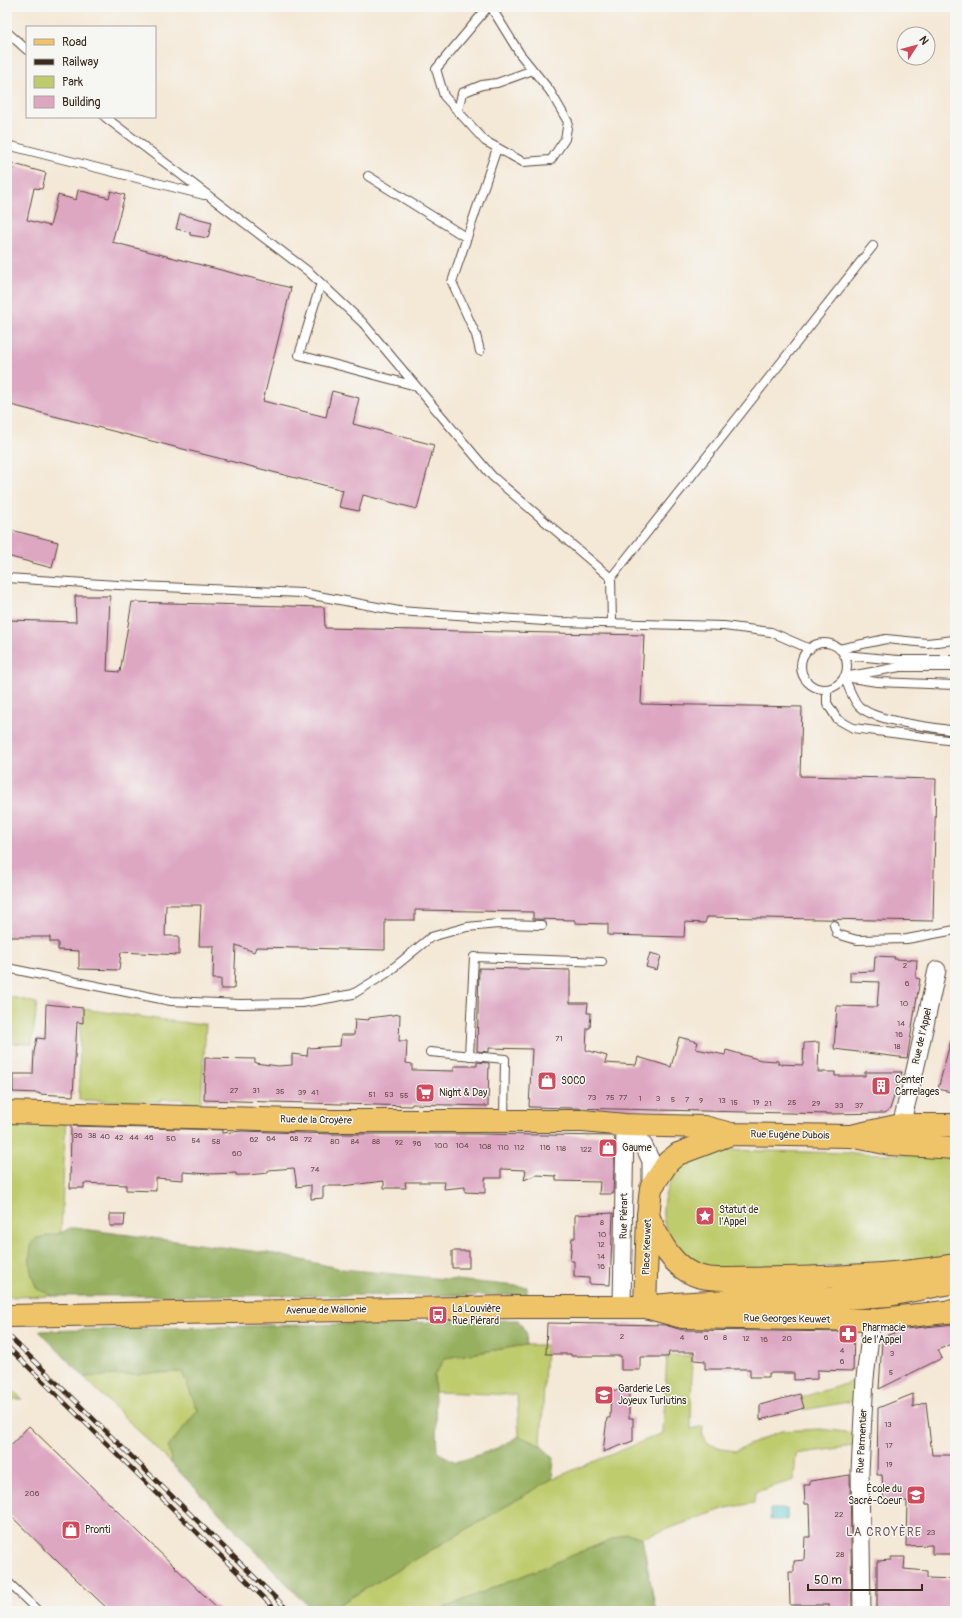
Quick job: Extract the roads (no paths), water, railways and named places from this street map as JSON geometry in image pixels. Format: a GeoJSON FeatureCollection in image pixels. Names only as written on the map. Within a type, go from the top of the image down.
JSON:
{"type":"FeatureCollection","features":[{"type":"Feature","properties":{"kind":"main road","name":"Rue de la Croyère"},"geometry":{"type":"LineString","coordinates":[[7,1112],[332,1121],[583,1121],[625,1125]]}},
{"type":"Feature","properties":{"kind":"main road","name":"Rue Eugène Dubois"},"geometry":{"type":"LineString","coordinates":[[625,1125],[704,1127],[730,1134],[851,1136],[900,1125],[955,1125]]}},
{"type":"Feature","properties":{"kind":"main road","name":"Place Keuwet"},"geometry":{"type":"LineString","coordinates":[[645,1307],[648,1216],[651,1188],[668,1162],[678,1154],[730,1134]]}},
{"type":"Feature","properties":{"kind":"main road"},"geometry":{"type":"LineString","coordinates":[[851,1136],[890,1144],[955,1148]]}},
{"type":"Feature","properties":{"kind":"main road"},"geometry":{"type":"LineString","coordinates":[[648,1216],[666,1252],[686,1270],[702,1277],[724,1279],[879,1274],[921,1271],[955,1265]]}},
{"type":"Feature","properties":{"kind":"main road"},"geometry":{"type":"LineString","coordinates":[[645,1307],[762,1299],[831,1299],[889,1295],[955,1282]]}},
{"type":"Feature","properties":{"kind":"main road","name":"Avenue de Wallonie"},"geometry":{"type":"LineString","coordinates":[[7,1316],[645,1307]]}},
{"type":"Feature","properties":{"kind":"main road","name":"Rue Georges Keuwet"},"geometry":{"type":"LineString","coordinates":[[645,1307],[682,1317],[872,1320],[955,1311]]}},
{"type":"Feature","properties":{"kind":"street","name":"Rue de l'Appel"},"geometry":{"type":"LineString","coordinates":[[900,1125],[915,1070],[937,970]]}},
{"type":"Feature","properties":{"kind":"street","name":"Place Keuwet"},"geometry":{"type":"LineString","coordinates":[[625,1125],[644,1146],[651,1161],[651,1188]]}},
{"type":"Feature","properties":{"kind":"street","name":"Rue Piérart"},"geometry":{"type":"LineString","coordinates":[[622,1307],[625,1125]]}},
{"type":"Feature","properties":{"kind":"street","name":"Rue Parmentier"},"geometry":{"type":"LineString","coordinates":[[862,1611],[860,1471],[865,1378],[872,1320]]}},
{"type":"Feature","properties":{"kind":"lane"},"geometry":{"type":"LineString","coordinates":[[488,7],[436,69],[444,96],[484,141],[522,162],[551,160],[565,138],[568,122],[550,91],[520,54],[491,7]]}},
{"type":"Feature","properties":{"kind":"lane"},"geometry":{"type":"LineString","coordinates":[[7,32],[26,49]]}},
{"type":"Feature","properties":{"kind":"lane"},"geometry":{"type":"LineString","coordinates":[[458,112],[462,93],[482,85],[498,83],[533,70]]}},
{"type":"Feature","properties":{"kind":"lane"},"geometry":{"type":"LineString","coordinates":[[106,118],[309,272],[364,323],[492,476],[611,578]]}},
{"type":"Feature","properties":{"kind":"lane"},"geometry":{"type":"LineString","coordinates":[[7,145],[209,196]]}},
{"type":"Feature","properties":{"kind":"lane"},"geometry":{"type":"LineString","coordinates":[[480,351],[476,335],[452,282],[497,148]]}},
{"type":"Feature","properties":{"kind":"lane"},"geometry":{"type":"LineString","coordinates":[[368,176],[467,238]]}},
{"type":"Feature","properties":{"kind":"lane"},"geometry":{"type":"LineString","coordinates":[[612,623],[611,578],[873,246]]}},
{"type":"Feature","properties":{"kind":"lane"},"geometry":{"type":"LineString","coordinates":[[321,283],[299,355],[416,386]]}},
{"type":"Feature","properties":{"kind":"lane"},"geometry":{"type":"LineString","coordinates":[[7,578],[118,585],[302,593],[399,611],[559,622],[724,626],[771,632],[810,649]]}},
{"type":"Feature","properties":{"kind":"lane"},"geometry":{"type":"LineString","coordinates":[[842,652],[886,639],[927,643],[955,640]]}},
{"type":"Feature","properties":{"kind":"lane"},"geometry":{"type":"LineString","coordinates":[[842,652],[847,662],[847,670],[844,677],[834,687],[820,689],[808,682],[802,669],[804,655],[816,645],[824,643],[832,645],[842,652],[898,660],[955,660]]}},
{"type":"Feature","properties":{"kind":"lane"},"geometry":{"type":"LineString","coordinates":[[844,677],[900,667],[955,667]]}},
{"type":"Feature","properties":{"kind":"lane"},"geometry":{"type":"LineString","coordinates":[[844,677],[877,682],[955,685]]}},
{"type":"Feature","properties":{"kind":"lane"},"geometry":{"type":"LineString","coordinates":[[844,677],[858,707],[873,715],[920,726],[955,731]]}},
{"type":"Feature","properties":{"kind":"lane"},"geometry":{"type":"LineString","coordinates":[[827,689],[827,703],[837,719],[853,728],[955,740]]}},
{"type":"Feature","properties":{"kind":"lane"},"geometry":{"type":"LineString","coordinates":[[7,968],[171,1001],[240,1004],[302,1003],[354,994],[387,973],[431,937],[467,927],[498,924],[542,925]]}},
{"type":"Feature","properties":{"kind":"lane"},"geometry":{"type":"LineString","coordinates":[[834,925],[837,934],[857,940],[907,939],[955,930]]}},
{"type":"Feature","properties":{"kind":"lane"},"geometry":{"type":"LineString","coordinates":[[469,1056],[474,957],[602,962]]}},
{"type":"Feature","properties":{"kind":"lane"},"geometry":{"type":"LineString","coordinates":[[430,1052],[505,1059],[504,1121]]}},
{"type":"Feature","properties":{"kind":"lane"},"geometry":{"type":"LineString","coordinates":[[7,1581],[38,1611]]}},
{"type":"Feature","properties":{"kind":"water"},"geometry":{"type":"Polygon","coordinates":[[[770,1509],[787,1509],[787,1520],[770,1520],[770,1509]]]}},
{"type":"Feature","properties":{"kind":"railway"},"geometry":{"type":"LineString","coordinates":[[7,1334],[289,1611]]}},
{"type":"Feature","properties":{"kind":"railway"},"geometry":{"type":"LineString","coordinates":[[7,1346],[277,1611]]}},
{"type":"Feature","properties":{"kind":"place","name":"SOCO"},"geometry":{"type":"Point","coordinates":[547,1081]}},
{"type":"Feature","properties":{"kind":"place","name":"Center Carrelages"},"geometry":{"type":"Point","coordinates":[881,1086]}},
{"type":"Feature","properties":{"kind":"place","name":"Night & Day"},"geometry":{"type":"Point","coordinates":[425,1093]}},
{"type":"Feature","properties":{"kind":"place","name":"Gaume"},"geometry":{"type":"Point","coordinates":[608,1148]}},
{"type":"Feature","properties":{"kind":"place","name":"Statut de l'Appel"},"geometry":{"type":"Point","coordinates":[705,1216]}},
{"type":"Feature","properties":{"kind":"place","name":"La Louvière Rue Piérard"},"geometry":{"type":"Point","coordinates":[438,1315]}},
{"type":"Feature","properties":{"kind":"place","name":"Pharmacie de l'Appel"},"geometry":{"type":"Point","coordinates":[848,1334]}},
{"type":"Feature","properties":{"kind":"place","name":"Garderie Les Joyeux Turlutins"},"geometry":{"type":"Point","coordinates":[604,1395]}},
{"type":"Feature","properties":{"kind":"place","name":"École du Sacré-Coeur"},"geometry":{"type":"Point","coordinates":[916,1495]}},
{"type":"Feature","properties":{"kind":"place","name":"Pronti"},"geometry":{"type":"Point","coordinates":[71,1530]}},
{"type":"Feature","properties":{"kind":"district","name":"LA CROYÈRE"},"geometry":{"type":"Point","coordinates":[884,1532]}}]}
